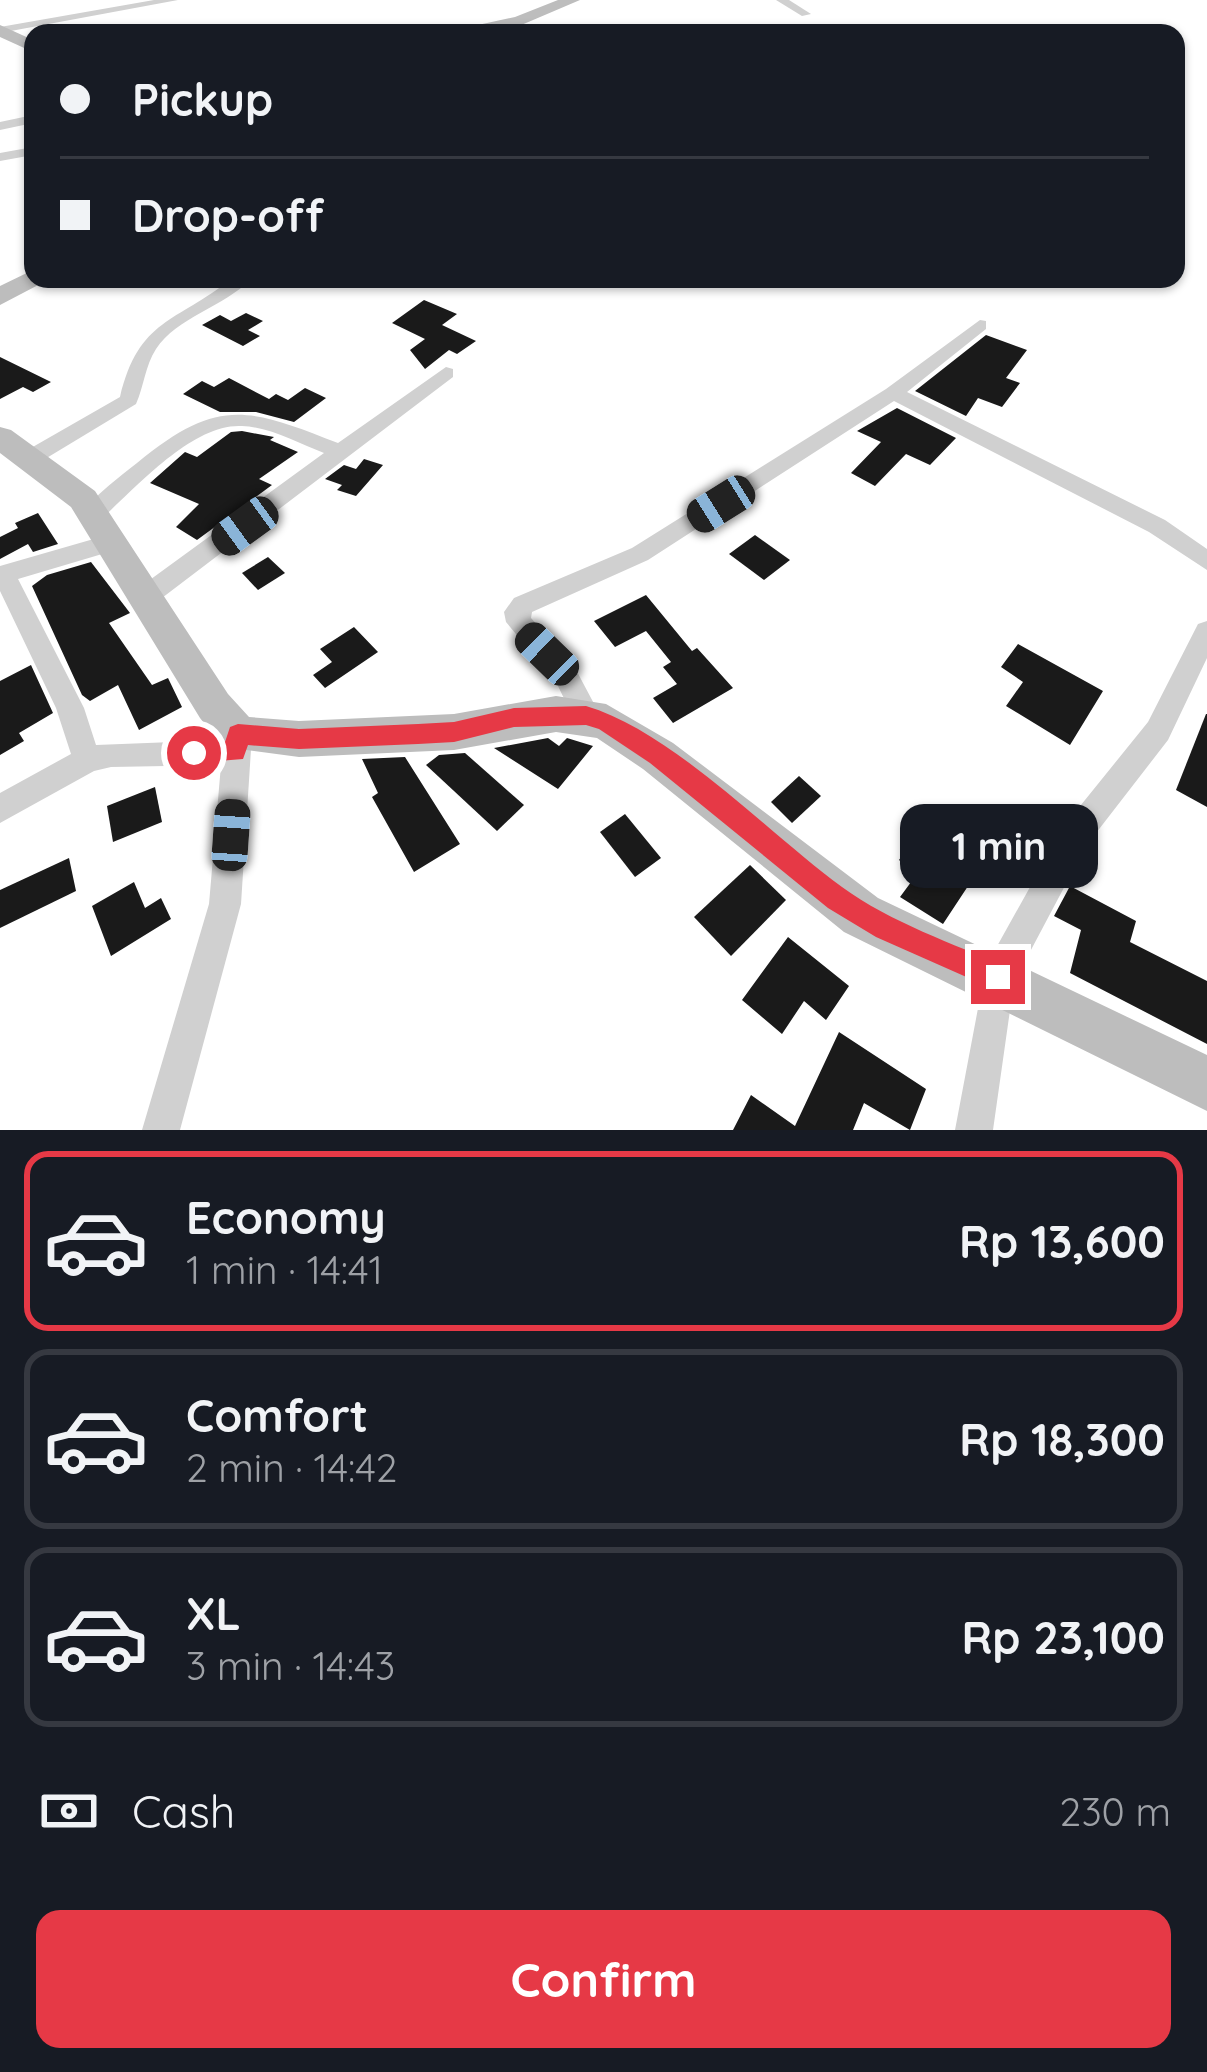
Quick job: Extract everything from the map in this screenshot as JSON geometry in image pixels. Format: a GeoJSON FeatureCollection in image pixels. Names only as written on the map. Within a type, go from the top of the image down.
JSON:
{"type":"FeatureCollection","features":[{"type":"Feature","properties":{"kind":"street"},"geometry":{"type":"LineString","coordinates":[[35,24],[173,0]]}},
{"type":"Feature","properties":{"kind":"street"},"geometry":{"type":"LineString","coordinates":[[507,24],[572,0]]}},
{"type":"Feature","properties":{"kind":"street"},"geometry":{"type":"LineString","coordinates":[[781,0],[806,14]]}},
{"type":"Feature","properties":{"kind":"street"},"geometry":{"type":"LineString","coordinates":[[16,447],[100,418],[129,400],[129,378],[142,350],[229,288]]}},
{"type":"Feature","properties":{"kind":"street"},"geometry":{"type":"LineString","coordinates":[[586,716],[566,674],[519,622],[523,605],[627,561],[893,394],[980,325]]}},
{"type":"Feature","properties":{"kind":"street"},"geometry":{"type":"LineString","coordinates":[[146,597],[446,373]]}},
{"type":"Feature","properties":{"kind":"street"},"geometry":{"type":"LineString","coordinates":[[893,394],[1157,526],[1207,561]]}},
{"type":"Feature","properties":{"kind":"street"},"geometry":{"type":"LineString","coordinates":[[87,760],[70,708],[2,574],[102,528],[192,433],[223,419],[248,420],[341,452]]}},
{"type":"Feature","properties":{"kind":"street"},"geometry":{"type":"LineString","coordinates":[[16,447],[71,487],[102,528],[236,743],[225,904],[161,1130]]}},
{"type":"Feature","properties":{"kind":"street"},"geometry":{"type":"LineString","coordinates":[[974,1130],[998,977],[1075,836],[1158,731],[1207,631]]}},
{"type":"Feature","properties":{"kind":"street"},"geometry":{"type":"LineString","coordinates":[[0,809],[87,760],[111,754],[454,732],[514,718],[586,716],[606,722],[658,756],[837,899],[1207,1084]]}},
{"type":"Feature","properties":{"kind":"building"},"geometry":{"type":"Polygon","coordinates":[[[424,300],[457,314],[442,325],[476,341],[457,354],[449,350],[425,369],[410,350],[425,339],[392,323],[424,300]]]}},
{"type":"Feature","properties":{"kind":"building"},"geometry":{"type":"Polygon","coordinates":[[[246,313],[263,321],[248,330],[260,336],[243,346],[202,325],[220,315],[231,321],[246,313]]]}},
{"type":"Feature","properties":{"kind":"building"},"geometry":{"type":"Polygon","coordinates":[[[986,335],[1027,350],[1006,378],[1020,383],[1002,407],[978,398],[966,416],[915,391],[986,335]]]}},
{"type":"Feature","properties":{"kind":"building"},"geometry":{"type":"Polygon","coordinates":[[[0,357],[51,382],[33,392],[23,387],[0,399],[0,357]]]}},
{"type":"Feature","properties":{"kind":"building"},"geometry":{"type":"Polygon","coordinates":[[[229,378],[269,399],[276,394],[288,400],[305,388],[326,398],[294,422],[256,412],[220,412],[183,394],[202,381],[214,387],[229,378]]]}},
{"type":"Feature","properties":{"kind":"building"},"geometry":{"type":"Polygon","coordinates":[[[897,408],[956,438],[930,465],[906,454],[875,486],[851,473],[881,442],[857,431],[897,408]]]}},
{"type":"Feature","properties":{"kind":"building"},"geometry":{"type":"Polygon","coordinates":[[[231,432],[274,437],[270,440],[298,452],[259,479],[272,485],[197,540],[176,527],[199,504],[150,483],[185,452],[197,457],[231,432]]]}},
{"type":"Feature","properties":{"kind":"building"},"geometry":{"type":"Polygon","coordinates":[[[364,459],[383,465],[356,496],[337,490],[342,485],[325,479],[344,465],[356,469],[364,459]]]}},
{"type":"Feature","properties":{"kind":"building"},"geometry":{"type":"Polygon","coordinates":[[[38,513],[58,544],[33,552],[28,544],[0,559],[0,537],[18,528],[15,523],[38,513]]]}},
{"type":"Feature","properties":{"kind":"building"},"geometry":{"type":"Polygon","coordinates":[[[755,535],[790,560],[764,580],[729,554],[755,535]]]}},
{"type":"Feature","properties":{"kind":"building"},"geometry":{"type":"Polygon","coordinates":[[[268,557],[285,573],[258,590],[242,573],[268,557]]]}},
{"type":"Feature","properties":{"kind":"building"},"geometry":{"type":"Polygon","coordinates":[[[91,562],[130,613],[109,623],[152,685],[168,678],[182,707],[139,730],[118,685],[90,701],[82,695],[32,586],[47,575],[91,562]]]}},
{"type":"Feature","properties":{"kind":"building"},"geometry":{"type":"Polygon","coordinates":[[[646,595],[692,651],[697,648],[733,688],[673,723],[653,698],[677,684],[663,667],[671,662],[646,631],[615,647],[594,621],[646,595]]]}},
{"type":"Feature","properties":{"kind":"building"},"geometry":{"type":"Polygon","coordinates":[[[354,627],[378,652],[325,688],[313,675],[332,662],[320,649],[354,627]]]}},
{"type":"Feature","properties":{"kind":"building"},"geometry":{"type":"Polygon","coordinates":[[[1018,644],[1103,691],[1070,745],[1006,706],[1023,682],[1001,667],[1018,644]]]}},
{"type":"Feature","properties":{"kind":"building"},"geometry":{"type":"Polygon","coordinates":[[[31,665],[53,713],[19,733],[24,741],[0,755],[0,681],[31,665]]]}},
{"type":"Feature","properties":{"kind":"building"},"geometry":{"type":"Polygon","coordinates":[[[1207,714],[1207,807],[1176,790],[1207,714]]]}},
{"type":"Feature","properties":{"kind":"building"},"geometry":{"type":"Polygon","coordinates":[[[548,738],[559,746],[567,738],[593,746],[558,789],[494,748],[548,738]]]}},
{"type":"Feature","properties":{"kind":"building"},"geometry":{"type":"Polygon","coordinates":[[[465,753],[524,805],[497,831],[426,765],[439,755],[465,753]]]}},
{"type":"Feature","properties":{"kind":"building"},"geometry":{"type":"Polygon","coordinates":[[[405,757],[460,844],[414,872],[372,797],[378,793],[362,759],[405,757]]]}},
{"type":"Feature","properties":{"kind":"building"},"geometry":{"type":"Polygon","coordinates":[[[799,776],[821,796],[792,823],[771,802],[799,776]]]}},
{"type":"Feature","properties":{"kind":"building"},"geometry":{"type":"Polygon","coordinates":[[[155,787],[162,822],[113,842],[107,806],[155,787]]]}},
{"type":"Feature","properties":{"kind":"building"},"geometry":{"type":"Polygon","coordinates":[[[625,814],[661,858],[635,877],[600,832],[625,814]]]}},
{"type":"Feature","properties":{"kind":"building"},"geometry":{"type":"Polygon","coordinates":[[[915,838],[972,880],[943,924],[900,897],[917,874],[899,860],[915,838]]]}},
{"type":"Feature","properties":{"kind":"building"},"geometry":{"type":"Polygon","coordinates":[[[69,858],[76,891],[0,928],[0,890],[69,858]]]}},
{"type":"Feature","properties":{"kind":"building"},"geometry":{"type":"Polygon","coordinates":[[[750,865],[786,900],[731,956],[694,917],[750,865]]]}},
{"type":"Feature","properties":{"kind":"building"},"geometry":{"type":"Polygon","coordinates":[[[134,882],[145,908],[161,898],[171,919],[111,956],[92,906],[134,882]]]}},
{"type":"Feature","properties":{"kind":"building"},"geometry":{"type":"Polygon","coordinates":[[[1070,886],[1136,921],[1130,942],[1207,981],[1207,1044],[1070,973],[1081,930],[1054,916],[1070,886]]]}},
{"type":"Feature","properties":{"kind":"building"},"geometry":{"type":"Polygon","coordinates":[[[788,937],[849,986],[826,1020],[804,1001],[782,1034],[742,1000],[788,937]]]}},
{"type":"Feature","properties":{"kind":"building"},"geometry":{"type":"Polygon","coordinates":[[[839,1032],[926,1089],[910,1130],[864,1103],[853,1130],[733,1130],[751,1095],[795,1126],[839,1032]]]}},
{"type":"Feature","properties":{"kind":"route"},"geometry":{"type":"LineString","coordinates":[[194,753],[235,752],[238,734],[265,739],[418,734],[454,732],[514,718],[586,716],[631,736],[837,899],[886,927],[998,977]]}}]}
